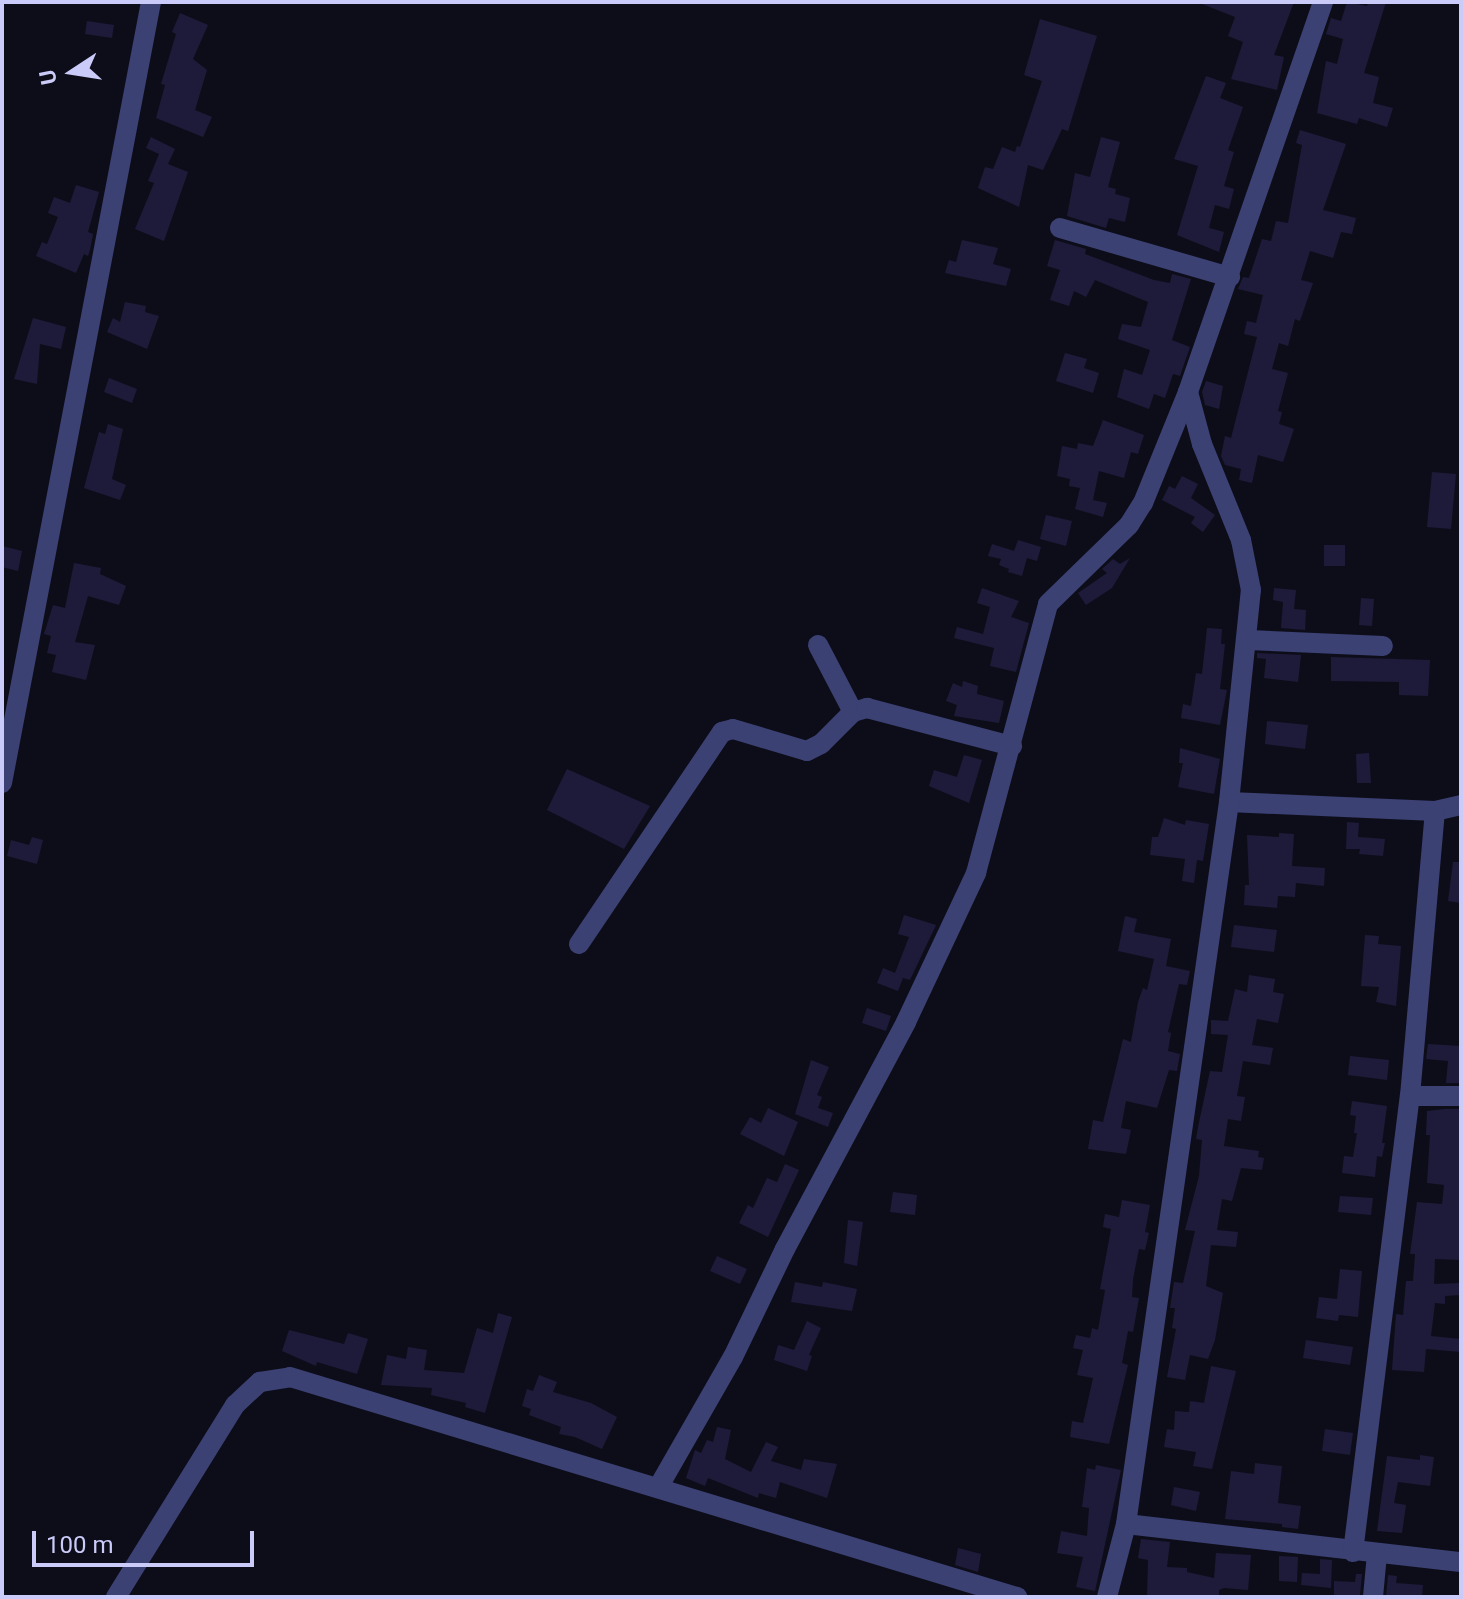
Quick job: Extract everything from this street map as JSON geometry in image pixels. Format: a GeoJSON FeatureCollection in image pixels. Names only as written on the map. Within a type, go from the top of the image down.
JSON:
{"type":"FeatureCollection","features":[{"type":"Feature","properties":{"kind":"street"},"geometry":{"type":"LineString","coordinates":[[2,783],[151,2]]}},
{"type":"Feature","properties":{"kind":"street"},"geometry":{"type":"LineString","coordinates":[[659,1486],[733,1357],[785,1249],[906,1022],[976,873],[1012,746],[1032,650],[1048,604],[1129,525],[1143,503],[1230,277],[1323,2]]}},
{"type":"Feature","properties":{"kind":"street"},"geometry":{"type":"LineString","coordinates":[[1060,228],[1230,277]]}},
{"type":"Feature","properties":{"kind":"street"},"geometry":{"type":"LineString","coordinates":[[1107,1597],[1126,1524],[1229,802],[1248,640],[1249,567],[1192,416],[1188,392]]}},
{"type":"Feature","properties":{"kind":"street"},"geometry":{"type":"LineString","coordinates":[[1248,640],[1383,646]]}},
{"type":"Feature","properties":{"kind":"street"},"geometry":{"type":"LineString","coordinates":[[818,645],[853,712]]}},
{"type":"Feature","properties":{"kind":"street"},"geometry":{"type":"LineString","coordinates":[[579,944],[722,732],[733,729],[807,751],[821,744],[853,712],[867,708],[1012,746]]}},
{"type":"Feature","properties":{"kind":"street"},"geometry":{"type":"LineString","coordinates":[[1229,802],[1435,811],[1461,805]]}},
{"type":"Feature","properties":{"kind":"street"},"geometry":{"type":"LineString","coordinates":[[1353,1552],[1410,1096],[1435,811]]}},
{"type":"Feature","properties":{"kind":"street"},"geometry":{"type":"LineString","coordinates":[[1410,1096],[1461,1096]]}},
{"type":"Feature","properties":{"kind":"street"},"geometry":{"type":"LineString","coordinates":[[116,1597],[235,1405],[250,1389],[271,1379],[290,1377],[659,1486],[1017,1597]]}},
{"type":"Feature","properties":{"kind":"street"},"geometry":{"type":"LineString","coordinates":[[1126,1524],[1461,1562]]}},
{"type":"Feature","properties":{"kind":"street"},"geometry":{"type":"LineString","coordinates":[[1373,1597],[1377,1554]]}},
{"type":"Feature","properties":{"kind":"building"},"geometry":{"type":"Polygon","coordinates":[[[1197,2],[1294,2],[1274,55],[1284,57],[1277,90],[1231,79],[1243,42],[1228,36],[1235,17],[1197,2]]]}},
{"type":"Feature","properties":{"kind":"building"},"geometry":{"type":"Polygon","coordinates":[[[1347,2],[1367,6],[1368,2],[1386,2],[1364,73],[1379,77],[1373,103],[1393,108],[1387,127],[1359,118],[1357,124],[1317,113],[1326,61],[1337,64],[1343,39],[1326,34],[1331,18],[1341,21],[1347,2]]]}},
{"type":"Feature","properties":{"kind":"building"},"geometry":{"type":"Polygon","coordinates":[[[180,13],[208,25],[193,59],[207,70],[195,110],[212,117],[203,137],[156,118],[165,85],[161,84],[176,34],[172,32],[180,13]]]}},
{"type":"Feature","properties":{"kind":"building"},"geometry":{"type":"Polygon","coordinates":[[[1040,19],[1097,36],[1068,131],[1062,129],[1043,170],[1028,165],[1019,207],[978,188],[985,167],[993,169],[1002,147],[1015,152],[1017,146],[1020,147],[1042,81],[1024,75],[1040,19]]]}},
{"type":"Feature","properties":{"kind":"building"},"geometry":{"type":"Polygon","coordinates":[[[87,21],[114,25],[112,38],[85,34],[87,21]]]}},
{"type":"Feature","properties":{"kind":"building"},"geometry":{"type":"Polygon","coordinates":[[[1206,76],[1226,83],[1220,98],[1243,107],[1228,150],[1234,152],[1224,186],[1234,189],[1229,209],[1215,205],[1209,228],[1224,232],[1219,252],[1177,235],[1198,166],[1174,159],[1206,76]]]}},
{"type":"Feature","properties":{"kind":"building"},"geometry":{"type":"Polygon","coordinates":[[[1300,130],[1346,144],[1323,210],[1356,218],[1352,234],[1341,232],[1333,258],[1310,251],[1301,280],[1313,283],[1300,321],[1295,319],[1288,346],[1279,343],[1272,369],[1288,373],[1278,411],[1282,412],[1279,424],[1294,429],[1283,462],[1258,455],[1252,483],[1239,480],[1241,469],[1225,465],[1221,456],[1225,436],[1231,438],[1257,337],[1244,334],[1247,321],[1256,323],[1263,295],[1238,289],[1243,277],[1249,278],[1262,239],[1271,241],[1276,221],[1288,223],[1302,145],[1296,143],[1300,130]]]}},
{"type":"Feature","properties":{"kind":"building"},"geometry":{"type":"Polygon","coordinates":[[[151,137],[175,149],[168,164],[188,172],[164,241],[135,229],[154,183],[148,181],[159,154],[146,148],[151,137]]]}},
{"type":"Feature","properties":{"kind":"building"},"geometry":{"type":"Polygon","coordinates":[[[1101,137],[1120,142],[1108,187],[1116,189],[1115,194],[1130,198],[1125,222],[1109,218],[1106,228],[1067,216],[1075,173],[1090,177],[1101,137]]]}},
{"type":"Feature","properties":{"kind":"building"},"geometry":{"type":"Polygon","coordinates":[[[76,185],[99,192],[88,232],[93,234],[90,250],[88,256],[84,254],[76,273],[36,256],[42,242],[47,244],[58,217],[48,213],[54,197],[70,203],[76,185]]]}},
{"type":"Feature","properties":{"kind":"building"},"geometry":{"type":"Polygon","coordinates":[[[962,240],[998,248],[993,264],[1011,269],[1006,286],[945,273],[949,260],[956,262],[962,240]]]}},
{"type":"Feature","properties":{"kind":"building"},"geometry":{"type":"Polygon","coordinates":[[[1055,240],[1086,249],[1085,254],[1154,280],[1170,283],[1172,274],[1191,279],[1172,340],[1190,347],[1180,376],[1173,374],[1165,398],[1154,394],[1149,409],[1117,397],[1124,369],[1142,375],[1150,350],[1118,339],[1122,324],[1141,327],[1148,302],[1095,280],[1086,297],[1074,291],[1069,306],[1050,300],[1060,270],[1047,266],[1055,240]]]}},
{"type":"Feature","properties":{"kind":"building"},"geometry":{"type":"Polygon","coordinates":[[[125,302],[146,306],[145,312],[159,316],[147,349],[107,332],[113,318],[120,322],[125,302]]]}},
{"type":"Feature","properties":{"kind":"building"},"geometry":{"type":"Polygon","coordinates":[[[33,318],[66,327],[61,349],[40,344],[37,384],[14,379],[33,318]]]}},
{"type":"Feature","properties":{"kind":"building"},"geometry":{"type":"Polygon","coordinates":[[[1065,353],[1087,359],[1084,368],[1099,373],[1093,393],[1056,381],[1065,353]]]}},
{"type":"Feature","properties":{"kind":"building"},"geometry":{"type":"Polygon","coordinates":[[[109,378],[137,389],[132,403],[104,392],[109,378]]]}},
{"type":"Feature","properties":{"kind":"building"},"geometry":{"type":"Polygon","coordinates":[[[1206,381],[1223,386],[1219,409],[1205,405],[1202,392],[1206,381]]]}},
{"type":"Feature","properties":{"kind":"building"},"geometry":{"type":"Polygon","coordinates":[[[1103,420],[1144,435],[1138,454],[1131,452],[1124,478],[1099,471],[1093,500],[1107,503],[1103,517],[1075,509],[1080,488],[1069,486],[1070,479],[1057,476],[1062,446],[1077,449],[1078,443],[1093,446],[1103,420]]]}},
{"type":"Feature","properties":{"kind":"building"},"geometry":{"type":"Polygon","coordinates":[[[108,424],[123,429],[112,479],[126,485],[120,500],[84,488],[99,432],[105,434],[108,424]]]}},
{"type":"Feature","properties":{"kind":"building"},"geometry":{"type":"Polygon","coordinates":[[[1432,472],[1456,474],[1451,529],[1427,527],[1432,472]]]}},
{"type":"Feature","properties":{"kind":"building"},"geometry":{"type":"Polygon","coordinates":[[[1182,476],[1198,484],[1191,498],[1215,515],[1203,532],[1191,523],[1195,517],[1162,500],[1169,486],[1175,489],[1182,476]]]}},
{"type":"Feature","properties":{"kind":"building"},"geometry":{"type":"Polygon","coordinates":[[[1046,515],[1072,521],[1066,546],[1040,539],[1046,515]]]}},
{"type":"Feature","properties":{"kind":"building"},"geometry":{"type":"Polygon","coordinates":[[[1018,540],[1041,547],[1037,561],[1027,558],[1022,576],[1008,572],[1009,569],[999,565],[1001,559],[988,556],[992,544],[1014,551],[1018,540]]]}},
{"type":"Feature","properties":{"kind":"building"},"geometry":{"type":"Polygon","coordinates":[[[1324,545],[1345,545],[1345,566],[1324,566],[1324,545]]]}},
{"type":"Feature","properties":{"kind":"building"},"geometry":{"type":"Polygon","coordinates":[[[2,546],[22,551],[18,571],[2,567],[2,546]]]}},
{"type":"Feature","properties":{"kind":"building"},"geometry":{"type":"Polygon","coordinates":[[[1130,558],[1112,588],[1086,605],[1078,593],[1107,573],[1102,569],[1113,559],[1120,564],[1130,558]]]}},
{"type":"Feature","properties":{"kind":"building"},"geometry":{"type":"Polygon","coordinates":[[[74,563],[101,568],[100,574],[126,586],[119,605],[88,596],[75,642],[95,645],[86,680],[52,672],[56,655],[47,653],[51,636],[44,634],[53,605],[65,608],[74,563]]]}},
{"type":"Feature","properties":{"kind":"building"},"geometry":{"type":"Polygon","coordinates":[[[982,588],[1019,601],[1011,617],[1029,623],[1016,672],[990,666],[994,648],[954,638],[957,627],[983,634],[990,607],[977,603],[982,588]]]}},
{"type":"Feature","properties":{"kind":"building"},"geometry":{"type":"Polygon","coordinates":[[[1274,588],[1296,590],[1294,609],[1306,610],[1305,630],[1281,628],[1283,602],[1273,600],[1274,588]]]}},
{"type":"Feature","properties":{"kind":"building"},"geometry":{"type":"Polygon","coordinates":[[[1361,598],[1374,599],[1372,626],[1359,625],[1361,598]]]}},
{"type":"Feature","properties":{"kind":"building"},"geometry":{"type":"Polygon","coordinates":[[[1207,628],[1222,629],[1221,644],[1225,644],[1220,689],[1227,690],[1220,725],[1181,718],[1183,704],[1191,706],[1196,673],[1202,674],[1207,628]]]}},
{"type":"Feature","properties":{"kind":"building"},"geometry":{"type":"Polygon","coordinates":[[[1257,653],[1301,655],[1298,682],[1264,678],[1266,659],[1257,658],[1257,653]]]}},
{"type":"Feature","properties":{"kind":"building"},"geometry":{"type":"Polygon","coordinates":[[[1331,657],[1430,660],[1428,696],[1399,695],[1399,682],[1331,681],[1331,657]]]}},
{"type":"Feature","properties":{"kind":"building"},"geometry":{"type":"Polygon","coordinates":[[[963,681],[978,686],[977,694],[1004,701],[999,723],[954,716],[957,705],[946,701],[953,683],[962,687],[963,681]]]}},
{"type":"Feature","properties":{"kind":"building"},"geometry":{"type":"Polygon","coordinates":[[[1267,721],[1308,725],[1305,749],[1265,744],[1267,721]]]}},
{"type":"Feature","properties":{"kind":"building"},"geometry":{"type":"Polygon","coordinates":[[[1180,748],[1220,759],[1214,794],[1178,787],[1183,763],[1179,763],[1180,748]]]}},
{"type":"Feature","properties":{"kind":"building"},"geometry":{"type":"Polygon","coordinates":[[[1369,753],[1371,783],[1357,783],[1356,754],[1369,753]]]}},
{"type":"Feature","properties":{"kind":"building"},"geometry":{"type":"Polygon","coordinates":[[[964,755],[982,760],[969,803],[929,786],[934,770],[957,777],[964,755]]]}},
{"type":"Feature","properties":{"kind":"building"},"geometry":{"type":"Polygon","coordinates":[[[567,769],[650,806],[624,849],[547,810],[567,769]]]}},
{"type":"Feature","properties":{"kind":"building"},"geometry":{"type":"Polygon","coordinates":[[[1164,818],[1185,825],[1186,820],[1209,824],[1203,861],[1197,860],[1194,883],[1182,881],[1185,859],[1150,855],[1152,837],[1158,837],[1164,818]]]}},
{"type":"Feature","properties":{"kind":"building"},"geometry":{"type":"Polygon","coordinates":[[[1347,822],[1359,823],[1358,837],[1385,839],[1383,856],[1359,854],[1360,849],[1346,849],[1347,822]]]}},
{"type":"Feature","properties":{"kind":"building"},"geometry":{"type":"Polygon","coordinates":[[[1279,833],[1294,834],[1292,866],[1325,868],[1324,886],[1296,883],[1295,897],[1278,896],[1277,908],[1244,905],[1245,885],[1249,885],[1247,835],[1279,837],[1279,833]]]}},
{"type":"Feature","properties":{"kind":"building"},"geometry":{"type":"Polygon","coordinates":[[[32,837],[43,840],[37,864],[7,856],[11,840],[29,845],[32,837]]]}},
{"type":"Feature","properties":{"kind":"building"},"geometry":{"type":"Polygon","coordinates":[[[1453,862],[1461,862],[1461,903],[1448,901],[1453,862]]]}},
{"type":"Feature","properties":{"kind":"building"},"geometry":{"type":"Polygon","coordinates":[[[904,915],[936,925],[910,980],[903,978],[898,991],[877,983],[883,968],[895,973],[909,937],[898,934],[904,915]]]}},
{"type":"Feature","properties":{"kind":"building"},"geometry":{"type":"Polygon","coordinates":[[[1125,916],[1137,919],[1134,932],[1171,939],[1166,966],[1190,971],[1187,985],[1179,984],[1168,1032],[1171,1033],[1168,1051],[1180,1054],[1177,1071],[1169,1070],[1157,1108],[1126,1101],[1121,1128],[1131,1130],[1126,1154],[1088,1149],[1093,1120],[1103,1122],[1123,1039],[1131,1042],[1138,1002],[1143,988],[1147,990],[1154,959],[1118,951],[1125,916]]]}},
{"type":"Feature","properties":{"kind":"building"},"geometry":{"type":"Polygon","coordinates":[[[1234,925],[1277,930],[1274,952],[1231,947],[1234,925]]]}},
{"type":"Feature","properties":{"kind":"building"},"geometry":{"type":"Polygon","coordinates":[[[1365,935],[1379,936],[1378,944],[1401,946],[1396,1006],[1376,1002],[1379,987],[1361,986],[1365,935]]]}},
{"type":"Feature","properties":{"kind":"building"},"geometry":{"type":"Polygon","coordinates":[[[1249,975],[1275,979],[1273,992],[1284,994],[1278,1023],[1257,1019],[1252,1045],[1273,1048],[1270,1065],[1243,1061],[1237,1096],[1245,1097],[1241,1121],[1228,1119],[1224,1146],[1259,1151],[1258,1157],[1264,1158],[1262,1170],[1241,1168],[1232,1201],[1222,1199],[1217,1230],[1238,1232],[1236,1247],[1211,1245],[1206,1286],[1223,1293],[1215,1340],[1208,1359],[1190,1355],[1185,1380],[1167,1377],[1176,1329],[1172,1328],[1175,1308],[1170,1308],[1174,1282],[1183,1283],[1195,1231],[1185,1230],[1199,1176],[1202,1140],[1196,1139],[1198,1127],[1210,1071],[1222,1072],[1228,1035],[1211,1034],[1211,1020],[1228,1021],[1235,989],[1247,992],[1249,975]]]}},
{"type":"Feature","properties":{"kind":"building"},"geometry":{"type":"Polygon","coordinates":[[[867,1008],[891,1016],[886,1031],[862,1023],[867,1008]]]}},
{"type":"Feature","properties":{"kind":"building"},"geometry":{"type":"Polygon","coordinates":[[[1428,1044],[1461,1046],[1461,1083],[1446,1083],[1448,1061],[1426,1059],[1428,1044]]]}},
{"type":"Feature","properties":{"kind":"building"},"geometry":{"type":"Polygon","coordinates":[[[1350,1056],[1389,1060],[1387,1080],[1348,1075],[1350,1056]]]}},
{"type":"Feature","properties":{"kind":"building"},"geometry":{"type":"Polygon","coordinates":[[[811,1060],[829,1067],[817,1095],[822,1097],[818,1108],[833,1113],[828,1127],[795,1114],[811,1060]]]}},
{"type":"Feature","properties":{"kind":"building"},"geometry":{"type":"Polygon","coordinates":[[[1352,1101],[1387,1106],[1382,1143],[1385,1143],[1382,1157],[1377,1156],[1375,1177],[1342,1173],[1344,1156],[1353,1157],[1357,1133],[1354,1133],[1356,1116],[1350,1115],[1352,1101]]]}},
{"type":"Feature","properties":{"kind":"building"},"geometry":{"type":"Polygon","coordinates":[[[768,1108],[798,1122],[784,1156],[740,1134],[750,1117],[761,1123],[768,1108]]]}},
{"type":"Feature","properties":{"kind":"building"},"geometry":{"type":"Polygon","coordinates":[[[1460,1109],[1461,1260],[1435,1259],[1434,1284],[1461,1283],[1461,1295],[1445,1296],[1445,1304],[1435,1303],[1431,1336],[1461,1339],[1461,1352],[1426,1349],[1424,1372],[1392,1370],[1396,1314],[1403,1315],[1406,1281],[1413,1281],[1415,1254],[1410,1254],[1417,1202],[1442,1204],[1444,1185],[1427,1183],[1430,1135],[1426,1135],[1427,1111],[1460,1109]]]}},
{"type":"Feature","properties":{"kind":"building"},"geometry":{"type":"Polygon","coordinates":[[[785,1164],[799,1170],[768,1237],[739,1223],[748,1205],[753,1208],[767,1178],[777,1182],[785,1164]]]}},
{"type":"Feature","properties":{"kind":"building"},"geometry":{"type":"Polygon","coordinates":[[[893,1192],[917,1195],[915,1215],[890,1212],[893,1192]]]}},
{"type":"Feature","properties":{"kind":"building"},"geometry":{"type":"Polygon","coordinates":[[[1340,1196],[1373,1198],[1371,1215],[1338,1212],[1340,1196]]]}},
{"type":"Feature","properties":{"kind":"building"},"geometry":{"type":"Polygon","coordinates":[[[1122,1200],[1150,1205],[1145,1232],[1149,1233],[1145,1250],[1139,1249],[1133,1279],[1132,1297],[1139,1298],[1133,1332],[1128,1331],[1122,1363],[1128,1365],[1109,1444],[1070,1437],[1072,1421],[1083,1423],[1093,1378],[1077,1375],[1083,1350],[1073,1348],[1076,1335],[1090,1338],[1092,1328],[1098,1330],[1105,1290],[1100,1289],[1111,1229],[1103,1227],[1105,1214],[1119,1217],[1122,1200]]]}},
{"type":"Feature","properties":{"kind":"building"},"geometry":{"type":"Polygon","coordinates":[[[848,1220],[863,1222],[857,1266],[844,1263],[848,1220]]]}},
{"type":"Feature","properties":{"kind":"building"},"geometry":{"type":"Polygon","coordinates":[[[717,1256],[747,1269],[740,1284],[710,1271],[717,1256]]]}},
{"type":"Feature","properties":{"kind":"building"},"geometry":{"type":"Polygon","coordinates":[[[1340,1269],[1362,1271],[1358,1317],[1339,1315],[1338,1321],[1316,1318],[1319,1297],[1337,1299],[1340,1269]]]}},
{"type":"Feature","properties":{"kind":"building"},"geometry":{"type":"Polygon","coordinates":[[[795,1282],[822,1287],[823,1282],[857,1289],[852,1311],[791,1302],[795,1282]]]}},
{"type":"Feature","properties":{"kind":"building"},"geometry":{"type":"Polygon","coordinates":[[[498,1313],[512,1317],[485,1413],[465,1407],[466,1403],[431,1395],[432,1388],[381,1385],[387,1355],[406,1359],[408,1347],[427,1350],[424,1370],[464,1373],[477,1328],[493,1333],[498,1313]]]}},
{"type":"Feature","properties":{"kind":"building"},"geometry":{"type":"Polygon","coordinates":[[[807,1321],[821,1328],[809,1355],[812,1356],[807,1371],[774,1360],[778,1345],[794,1350],[807,1321]]]}},
{"type":"Feature","properties":{"kind":"building"},"geometry":{"type":"Polygon","coordinates":[[[289,1330],[344,1344],[348,1333],[368,1339],[357,1374],[317,1362],[316,1366],[282,1351],[289,1330]]]}},
{"type":"Feature","properties":{"kind":"building"},"geometry":{"type":"Polygon","coordinates":[[[1306,1340],[1353,1347],[1350,1365],[1303,1358],[1306,1340]]]}},
{"type":"Feature","properties":{"kind":"building"},"geometry":{"type":"Polygon","coordinates":[[[1211,1366],[1236,1371],[1212,1469],[1193,1466],[1196,1452],[1164,1447],[1167,1429],[1174,1430],[1175,1411],[1189,1412],[1190,1401],[1204,1403],[1211,1366]]]}},
{"type":"Feature","properties":{"kind":"building"},"geometry":{"type":"Polygon","coordinates":[[[539,1375],[557,1382],[553,1392],[591,1403],[617,1417],[602,1449],[575,1437],[559,1434],[561,1427],[529,1415],[531,1409],[522,1406],[527,1389],[533,1391],[539,1375]]]}},
{"type":"Feature","properties":{"kind":"building"},"geometry":{"type":"Polygon","coordinates":[[[717,1427],[731,1430],[725,1459],[751,1472],[766,1442],[778,1447],[771,1461],[801,1470],[804,1459],[837,1464],[827,1498],[780,1482],[776,1498],[759,1493],[758,1498],[708,1478],[705,1486],[686,1478],[695,1450],[701,1453],[707,1440],[713,1442],[717,1427]]]}},
{"type":"Feature","properties":{"kind":"building"},"geometry":{"type":"Polygon","coordinates":[[[1325,1429],[1353,1433],[1350,1455],[1322,1451],[1325,1429]]]}},
{"type":"Feature","properties":{"kind":"building"},"geometry":{"type":"Polygon","coordinates":[[[1420,1455],[1434,1457],[1430,1486],[1398,1482],[1394,1503],[1406,1505],[1402,1533],[1377,1531],[1387,1456],[1420,1460],[1420,1455]]]}},
{"type":"Feature","properties":{"kind":"building"},"geometry":{"type":"Polygon","coordinates":[[[1255,1463],[1282,1466],[1278,1503],[1301,1506],[1298,1529],[1282,1527],[1282,1524],[1225,1519],[1231,1471],[1254,1474],[1255,1463]]]}},
{"type":"Feature","properties":{"kind":"building"},"geometry":{"type":"Polygon","coordinates":[[[1096,1465],[1121,1470],[1095,1591],[1076,1587],[1083,1557],[1057,1553],[1061,1531],[1087,1536],[1089,1508],[1082,1507],[1087,1468],[1095,1470],[1096,1465]]]}},
{"type":"Feature","properties":{"kind":"building"},"geometry":{"type":"Polygon","coordinates":[[[1174,1487],[1200,1492],[1196,1511],[1171,1505],[1174,1487]]]}},
{"type":"Feature","properties":{"kind":"building"},"geometry":{"type":"Polygon","coordinates":[[[1141,1539],[1170,1542],[1167,1567],[1187,1568],[1187,1572],[1214,1578],[1216,1553],[1251,1555],[1248,1590],[1224,1588],[1219,1590],[1219,1597],[1147,1597],[1148,1560],[1138,1558],[1141,1539]]]}},
{"type":"Feature","properties":{"kind":"building"},"geometry":{"type":"Polygon","coordinates":[[[958,1548],[981,1554],[978,1572],[955,1565],[958,1548]]]}},
{"type":"Feature","properties":{"kind":"building"},"geometry":{"type":"Polygon","coordinates":[[[1279,1556],[1298,1557],[1297,1582],[1279,1581],[1279,1556]]]}},
{"type":"Feature","properties":{"kind":"building"},"geometry":{"type":"Polygon","coordinates":[[[1320,1559],[1332,1560],[1331,1588],[1301,1585],[1302,1573],[1320,1574],[1320,1559]]]}},
{"type":"Feature","properties":{"kind":"building"},"geometry":{"type":"Polygon","coordinates":[[[1356,1574],[1362,1574],[1360,1595],[1334,1597],[1334,1581],[1355,1582],[1356,1574]]]}},
{"type":"Feature","properties":{"kind":"building"},"geometry":{"type":"Polygon","coordinates":[[[1388,1575],[1397,1576],[1396,1583],[1423,1585],[1422,1597],[1386,1597],[1388,1575]]]}}]}
